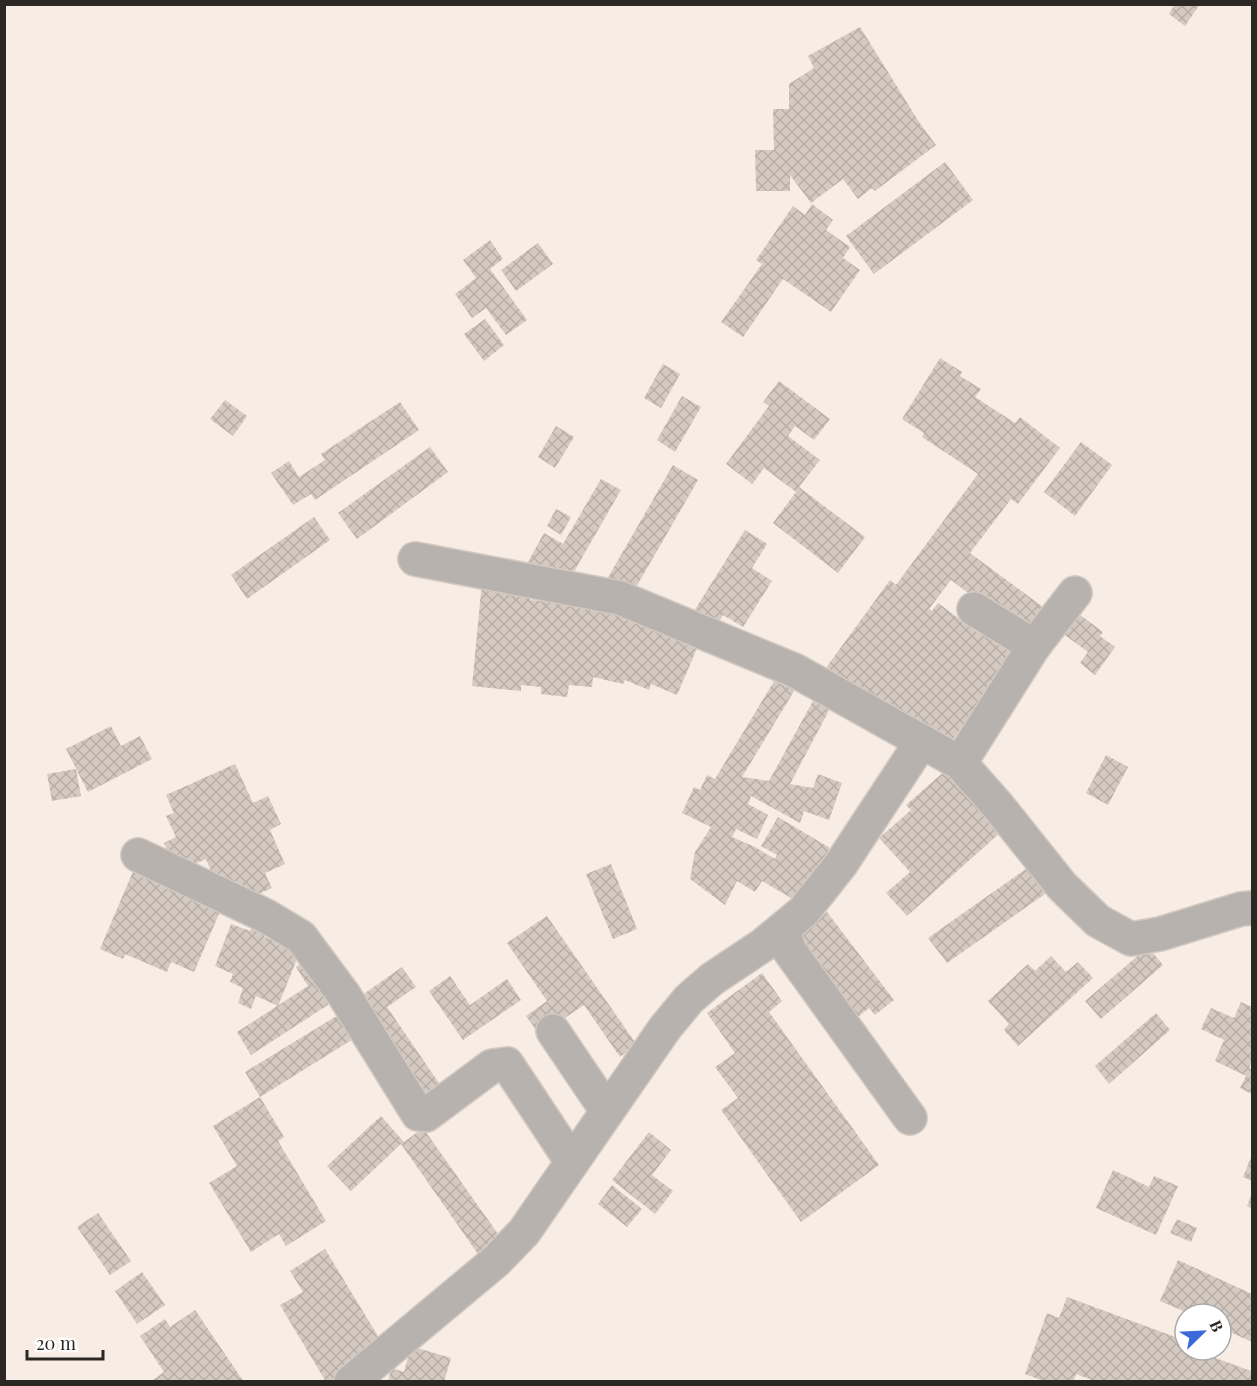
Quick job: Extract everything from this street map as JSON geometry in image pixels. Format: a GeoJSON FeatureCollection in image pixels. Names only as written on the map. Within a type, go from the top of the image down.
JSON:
{"type":"FeatureCollection","features":[{"type":"Feature","properties":{"kind":"street"},"geometry":{"type":"LineString","coordinates":[[415,559],[620,598],[796,670],[960,763],[998,806],[1062,886],[1098,921],[1131,939],[1160,934],[1241,909],[1252,908]]}},
{"type":"Feature","properties":{"kind":"street"},"geometry":{"type":"LineString","coordinates":[[960,763],[1034,646],[1076,593]]}},
{"type":"Feature","properties":{"kind":"street"},"geometry":{"type":"LineString","coordinates":[[974,609],[1034,646]]}},
{"type":"Feature","properties":{"kind":"street"},"geometry":{"type":"LineString","coordinates":[[351,1382],[496,1261],[524,1232],[665,1028],[689,999],[712,979],[763,945],[803,912],[841,864],[922,741]]}},
{"type":"Feature","properties":{"kind":"street"},"geometry":{"type":"LineString","coordinates":[[138,855],[266,916],[301,937],[344,995],[418,1114],[426,1115],[492,1066],[507,1064],[572,1162]]}},
{"type":"Feature","properties":{"kind":"street"},"geometry":{"type":"LineString","coordinates":[[783,929],[789,950],[910,1118]]}},
{"type":"Feature","properties":{"kind":"street"},"geometry":{"type":"LineString","coordinates":[[553,1031],[607,1110]]}},
{"type":"Feature","properties":{"kind":"building"},"geometry":{"type":"Polygon","coordinates":[[[1175,4],[1200,4],[1185,26],[1169,14],[1175,4]]]}},
{"type":"Feature","properties":{"kind":"building"},"geometry":{"type":"Polygon","coordinates":[[[860,27],[919,122],[936,145],[875,191],[872,188],[858,199],[843,179],[811,203],[790,175],[790,191],[756,191],[755,150],[774,150],[773,109],[789,109],[789,84],[814,68],[808,56],[860,27]]]}},
{"type":"Feature","properties":{"kind":"building"},"geometry":{"type":"Polygon","coordinates":[[[945,162],[973,200],[874,274],[846,236],[945,162]]]}},
{"type":"Feature","properties":{"kind":"building"},"geometry":{"type":"Polygon","coordinates":[[[812,204],[833,220],[826,230],[850,247],[843,258],[860,270],[831,312],[783,279],[743,337],[721,322],[762,264],[756,260],[793,206],[805,215],[812,204]]]}},
{"type":"Feature","properties":{"kind":"building"},"geometry":{"type":"Polygon","coordinates":[[[490,240],[503,259],[490,269],[527,320],[506,335],[486,308],[472,318],[455,294],[476,278],[463,260],[490,240]]]}},
{"type":"Feature","properties":{"kind":"building"},"geometry":{"type":"Polygon","coordinates":[[[538,243],[553,264],[516,291],[501,270],[538,243]]]}},
{"type":"Feature","properties":{"kind":"building"},"geometry":{"type":"Polygon","coordinates":[[[485,319],[504,345],[484,361],[464,334],[485,319]]]}},
{"type":"Feature","properties":{"kind":"building"},"geometry":{"type":"Polygon","coordinates":[[[940,358],[962,372],[960,376],[981,389],[975,397],[1015,423],[1020,417],[1060,448],[1018,504],[1011,499],[970,553],[1051,613],[1035,635],[1014,628],[951,580],[929,609],[932,611],[938,603],[978,633],[983,626],[1020,648],[948,746],[820,676],[890,580],[896,585],[978,474],[922,437],[924,433],[902,419],[940,358]]]}},
{"type":"Feature","properties":{"kind":"building"},"geometry":{"type":"Polygon","coordinates":[[[663,364],[680,374],[661,408],[644,398],[663,364]]]}},
{"type":"Feature","properties":{"kind":"building"},"geometry":{"type":"Polygon","coordinates":[[[779,381],[830,419],[814,440],[795,426],[788,436],[820,460],[799,487],[865,537],[838,573],[773,523],[796,492],[764,468],[752,484],[726,464],[769,406],[763,402],[779,381]]]}},
{"type":"Feature","properties":{"kind":"building"},"geometry":{"type":"Polygon","coordinates":[[[682,396],[701,407],[675,452],[657,440],[682,396]]]}},
{"type":"Feature","properties":{"kind":"building"},"geometry":{"type":"Polygon","coordinates":[[[225,400],[247,416],[233,436],[210,419],[225,400]]]}},
{"type":"Feature","properties":{"kind":"building"},"geometry":{"type":"Polygon","coordinates":[[[400,402],[419,430],[315,500],[311,494],[293,505],[271,473],[289,461],[299,477],[325,460],[321,454],[400,402]]]}},
{"type":"Feature","properties":{"kind":"building"},"geometry":{"type":"Polygon","coordinates":[[[556,426],[574,437],[555,468],[538,457],[556,426]]]}},
{"type":"Feature","properties":{"kind":"building"},"geometry":{"type":"Polygon","coordinates":[[[1081,442],[1112,465],[1075,516],[1044,492],[1081,442]]]}},
{"type":"Feature","properties":{"kind":"building"},"geometry":{"type":"Polygon","coordinates":[[[430,447],[448,472],[357,539],[338,513],[430,447]]]}},
{"type":"Feature","properties":{"kind":"building"},"geometry":{"type":"Polygon","coordinates":[[[673,465],[698,480],[631,596],[606,581],[673,465]]]}},
{"type":"Feature","properties":{"kind":"building"},"geometry":{"type":"Polygon","coordinates":[[[601,479],[621,490],[568,582],[524,569],[544,533],[563,544],[601,479]]]}},
{"type":"Feature","properties":{"kind":"building"},"geometry":{"type":"Polygon","coordinates":[[[556,509],[571,517],[561,535],[547,526],[556,509]]]}},
{"type":"Feature","properties":{"kind":"building"},"geometry":{"type":"Polygon","coordinates":[[[314,517],[330,540],[247,599],[231,575],[314,517]]]}},
{"type":"Feature","properties":{"kind":"building"},"geometry":{"type":"Polygon","coordinates":[[[745,530],[767,544],[752,568],[772,581],[743,627],[723,615],[712,633],[689,619],[745,530]]]}},
{"type":"Feature","properties":{"kind":"building"},"geometry":{"type":"Polygon","coordinates":[[[482,582],[531,587],[530,600],[550,602],[550,596],[577,599],[698,646],[677,695],[651,684],[649,690],[625,680],[623,684],[593,677],[592,687],[569,685],[567,697],[541,694],[541,687],[521,685],[521,691],[472,686],[482,582]]]}},
{"type":"Feature","properties":{"kind":"building"},"geometry":{"type":"Polygon","coordinates":[[[1072,609],[1103,632],[1100,636],[1115,647],[1095,675],[1080,663],[1088,652],[1058,630],[1072,609]]]}},
{"type":"Feature","properties":{"kind":"building"},"geometry":{"type":"Polygon","coordinates":[[[779,673],[799,683],[742,777],[769,781],[819,690],[835,699],[790,784],[813,788],[818,774],[842,783],[829,820],[804,811],[800,823],[751,796],[748,804],[768,815],[757,839],[736,829],[732,837],[775,859],[777,855],[761,846],[778,817],[830,848],[798,902],[762,881],[755,892],[737,881],[725,905],[690,879],[695,852],[711,827],[682,813],[694,787],[700,790],[707,775],[715,779],[779,673]]]}},
{"type":"Feature","properties":{"kind":"building"},"geometry":{"type":"Polygon","coordinates":[[[111,726],[121,746],[140,736],[152,759],[88,792],[66,749],[111,726]]]}},
{"type":"Feature","properties":{"kind":"building"},"geometry":{"type":"Polygon","coordinates":[[[1106,755],[1128,767],[1108,805],[1086,793],[1106,755]]]}},
{"type":"Feature","properties":{"kind":"building"},"geometry":{"type":"Polygon","coordinates":[[[235,764],[253,803],[268,796],[281,824],[270,830],[285,864],[265,873],[272,888],[243,901],[228,889],[222,875],[214,878],[206,859],[177,872],[164,843],[176,837],[166,816],[174,813],[166,795],[235,764]]]}},
{"type":"Feature","properties":{"kind":"building"},"geometry":{"type":"Polygon","coordinates":[[[76,769],[81,796],[52,801],[47,774],[76,769]]]}},
{"type":"Feature","properties":{"kind":"building"},"geometry":{"type":"Polygon","coordinates":[[[946,770],[1001,832],[907,916],[886,893],[910,872],[879,838],[911,810],[906,805],[946,770]]]}},
{"type":"Feature","properties":{"kind":"building"},"geometry":{"type":"Polygon","coordinates":[[[611,864],[637,929],[613,939],[586,874],[611,864]]]}},
{"type":"Feature","properties":{"kind":"building"},"geometry":{"type":"Polygon","coordinates":[[[1033,864],[1052,889],[947,963],[928,938],[1033,864]]]}},
{"type":"Feature","properties":{"kind":"building"},"geometry":{"type":"Polygon","coordinates":[[[134,869],[222,907],[194,972],[171,962],[167,972],[125,954],[123,959],[100,949],[134,869]]]}},
{"type":"Feature","properties":{"kind":"building"},"geometry":{"type":"Polygon","coordinates":[[[827,912],[894,1000],[875,1015],[869,1008],[853,1021],[791,940],[827,912]]]}},
{"type":"Feature","properties":{"kind":"building"},"geometry":{"type":"Polygon","coordinates":[[[547,916],[637,1045],[620,1057],[584,1005],[540,1035],[526,1016],[547,1001],[507,943],[547,916]]]}},
{"type":"Feature","properties":{"kind":"building"},"geometry":{"type":"Polygon","coordinates":[[[231,924],[250,931],[252,926],[265,932],[264,937],[277,942],[280,935],[303,944],[278,1006],[256,996],[251,1009],[238,1003],[243,988],[230,982],[233,974],[215,966],[231,924]]]}},
{"type":"Feature","properties":{"kind":"building"},"geometry":{"type":"Polygon","coordinates":[[[1148,947],[1163,965],[1101,1019],[1085,1001],[1148,947]]]}},
{"type":"Feature","properties":{"kind":"building"},"geometry":{"type":"Polygon","coordinates":[[[1051,956],[1066,972],[1078,962],[1093,978],[1018,1046],[1004,1030],[1009,1024],[988,1001],[1028,964],[1035,971],[1051,956]]]}},
{"type":"Feature","properties":{"kind":"building"},"geometry":{"type":"Polygon","coordinates":[[[308,959],[334,1001],[251,1055],[237,1032],[308,986],[296,967],[308,959]]]}},
{"type":"Feature","properties":{"kind":"building"},"geometry":{"type":"Polygon","coordinates":[[[402,967],[416,987],[387,1007],[443,1089],[423,1103],[358,998],[402,967]]]}},
{"type":"Feature","properties":{"kind":"building"},"geometry":{"type":"Polygon","coordinates":[[[762,973],[782,1001],[769,1012],[879,1165],[801,1222],[721,1110],[738,1098],[715,1067],[735,1053],[707,1013],[762,973]]]}},
{"type":"Feature","properties":{"kind":"building"},"geometry":{"type":"Polygon","coordinates":[[[450,976],[470,1005],[507,979],[521,1000],[463,1040],[429,991],[450,976]]]}},
{"type":"Feature","properties":{"kind":"building"},"geometry":{"type":"Polygon","coordinates":[[[1241,1002],[1252,1007],[1252,1061],[1249,1068],[1252,1069],[1252,1094],[1240,1088],[1246,1076],[1215,1061],[1224,1040],[1201,1029],[1211,1008],[1234,1018],[1241,1002]]]}},
{"type":"Feature","properties":{"kind":"building"},"geometry":{"type":"Polygon","coordinates":[[[343,1012],[358,1036],[260,1097],[245,1072],[343,1012]]]}},
{"type":"Feature","properties":{"kind":"building"},"geometry":{"type":"Polygon","coordinates":[[[1156,1013],[1170,1030],[1109,1084],[1095,1066],[1156,1013]]]}},
{"type":"Feature","properties":{"kind":"building"},"geometry":{"type":"Polygon","coordinates":[[[260,1097],[284,1137],[278,1141],[326,1221],[286,1246],[279,1234],[251,1252],[209,1183],[237,1166],[213,1126],[260,1097]]]}},
{"type":"Feature","properties":{"kind":"building"},"geometry":{"type":"Polygon","coordinates":[[[381,1116],[404,1142],[423,1128],[503,1241],[480,1257],[401,1144],[351,1191],[327,1166],[381,1116]]]}},
{"type":"Feature","properties":{"kind":"building"},"geometry":{"type":"Polygon","coordinates":[[[649,1132],[671,1150],[652,1175],[673,1191],[655,1214],[612,1180],[649,1132]]]}},
{"type":"Feature","properties":{"kind":"building"},"geometry":{"type":"Polygon","coordinates":[[[1252,1155],[1252,1181],[1243,1177],[1252,1155]]]}},
{"type":"Feature","properties":{"kind":"building"},"geometry":{"type":"Polygon","coordinates":[[[1113,1170],[1149,1187],[1154,1176],[1178,1186],[1156,1235],[1096,1208],[1113,1170]]]}},
{"type":"Feature","properties":{"kind":"building"},"geometry":{"type":"Polygon","coordinates":[[[612,1185],[642,1209],[627,1227],[598,1204],[612,1185]]]}},
{"type":"Feature","properties":{"kind":"building"},"geometry":{"type":"Polygon","coordinates":[[[1252,1193],[1252,1209],[1247,1206],[1252,1193]]]}},
{"type":"Feature","properties":{"kind":"building"},"geometry":{"type":"Polygon","coordinates":[[[98,1213],[131,1261],[110,1275],[77,1227],[98,1213]]]}},
{"type":"Feature","properties":{"kind":"building"},"geometry":{"type":"Polygon","coordinates":[[[1177,1219],[1197,1228],[1191,1242],[1170,1233],[1177,1219]]]}},
{"type":"Feature","properties":{"kind":"building"},"geometry":{"type":"Polygon","coordinates":[[[325,1249],[387,1351],[337,1382],[326,1382],[280,1305],[303,1292],[290,1271],[325,1249]]]}},
{"type":"Feature","properties":{"kind":"building"},"geometry":{"type":"Polygon","coordinates":[[[1178,1260],[1252,1294],[1252,1342],[1233,1333],[1233,1302],[1173,1302],[1173,1307],[1160,1301],[1178,1260]]]}},
{"type":"Feature","properties":{"kind":"building"},"geometry":{"type":"Polygon","coordinates":[[[142,1272],[165,1305],[137,1324],[115,1291],[142,1272]]]}},
{"type":"Feature","properties":{"kind":"building"},"geometry":{"type":"Polygon","coordinates":[[[1067,1297],[1173,1336],[1173,1362],[1227,1362],[1251,1371],[1252,1366],[1252,1382],[1097,1382],[1076,1374],[1073,1382],[1046,1382],[1025,1374],[1047,1313],[1059,1318],[1067,1297]]]}},
{"type":"Feature","properties":{"kind":"building"},"geometry":{"type":"Polygon","coordinates":[[[195,1310],[244,1382],[150,1382],[164,1372],[140,1336],[165,1319],[170,1327],[195,1310]]]}},
{"type":"Feature","properties":{"kind":"building"},"geometry":{"type":"Polygon","coordinates":[[[411,1346],[451,1358],[444,1382],[388,1382],[391,1368],[404,1372],[411,1346]]]}}]}
